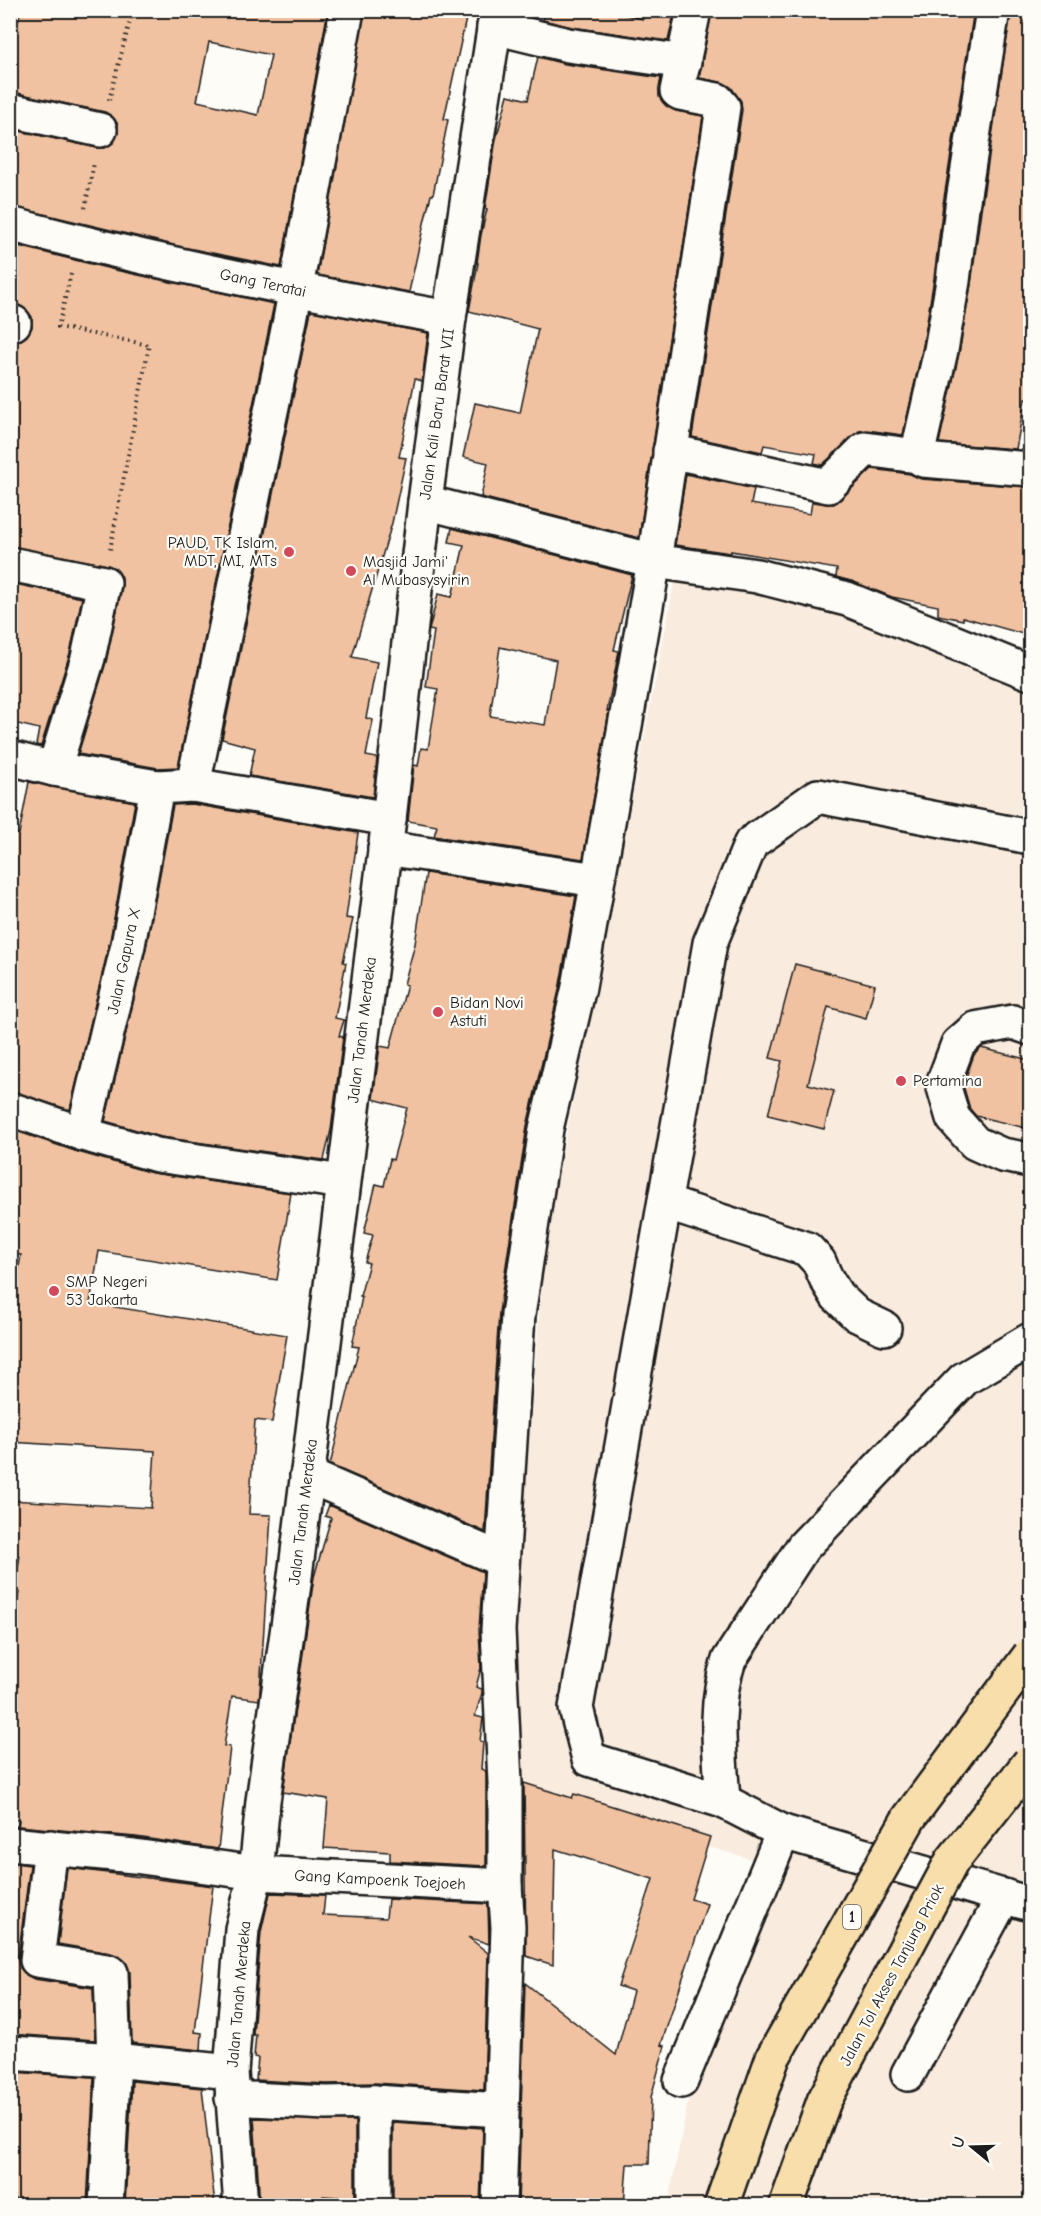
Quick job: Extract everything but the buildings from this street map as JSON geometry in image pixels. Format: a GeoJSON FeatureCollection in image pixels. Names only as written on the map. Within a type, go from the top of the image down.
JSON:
{"type":"FeatureCollection","features":[{"type":"Feature","properties":{"kind":"highway","name":"1"},"geometry":{"type":"LineString","coordinates":[[721,2205],[772,2057],[909,1818],[1030,1655]]}},
{"type":"Feature","properties":{"kind":"highway","name":"Jalan Tol Akses Tanjung Priok"},"geometry":{"type":"LineString","coordinates":[[786,2205],[824,2101],[952,1861],[1030,1762]]}},
{"type":"Feature","properties":{"kind":"street"},"geometry":{"type":"LineString","coordinates":[[193,785],[296,291],[347,10]]}},
{"type":"Feature","properties":{"kind":"street"},"geometry":{"type":"LineString","coordinates":[[499,2205],[508,1927],[505,1886],[505,1784],[498,1630],[519,1316],[546,1129],[579,987],[654,561],[723,107],[717,100],[677,91],[694,10]]}},
{"type":"Feature","properties":{"kind":"street"},"geometry":{"type":"LineString","coordinates":[[917,456],[941,350],[953,281],[962,207],[993,10]]}},
{"type":"Feature","properties":{"kind":"street"},"geometry":{"type":"LineString","coordinates":[[496,19],[568,45],[684,62]]}},
{"type":"Feature","properties":{"kind":"street","name":"Jalan Kali Baru Barat VII"},"geometry":{"type":"LineString","coordinates":[[387,834],[425,502],[449,318],[496,19]]}},
{"type":"Feature","properties":{"kind":"street"},"geometry":{"type":"LineString","coordinates":[[10,110],[100,130]]}},
{"type":"Feature","properties":{"kind":"street","name":"Gang Teratai"},"geometry":{"type":"LineString","coordinates":[[10,224],[78,242],[296,291],[449,318]]}},
{"type":"Feature","properties":{"kind":"street"},"geometry":{"type":"LineString","coordinates":[[670,451],[828,486],[865,449],[917,456],[923,460],[1030,469]]}},
{"type":"Feature","properties":{"kind":"street"},"geometry":{"type":"LineString","coordinates":[[425,502],[654,561],[757,576],[847,599],[1030,673]]}},
{"type":"Feature","properties":{"kind":"street"},"geometry":{"type":"LineString","coordinates":[[10,564],[104,583],[88,658],[54,769]]}},
{"type":"Feature","properties":{"kind":"street"},"geometry":{"type":"LineString","coordinates":[[10,758],[54,769],[157,787],[193,785],[387,834],[597,880]]}},
{"type":"Feature","properties":{"kind":"street","name":"Jalan Gapura X"},"geometry":{"type":"LineString","coordinates":[[83,1134],[128,945],[157,787]]}},
{"type":"Feature","properties":{"kind":"street"},"geometry":{"type":"LineString","coordinates":[[908,2074],[1017,1900],[783,1832],[723,1801],[589,1759],[576,1708],[711,943],[751,843],[818,796],[1030,837]]}},
{"type":"Feature","properties":{"kind":"street","name":"Jalan Tanah Merdeka"},"geometry":{"type":"LineString","coordinates":[[241,2205],[232,2085],[242,1929],[256,1873],[263,1801],[294,1584],[387,834]]}},
{"type":"Feature","properties":{"kind":"street"},"geometry":{"type":"LineString","coordinates":[[1030,1028],[1013,1022],[975,1029],[958,1044],[943,1084],[953,1118],[975,1143],[1002,1155],[1030,1160]]}},
{"type":"Feature","properties":{"kind":"street"},"geometry":{"type":"LineString","coordinates":[[10,1110],[157,1155],[343,1182]]}},
{"type":"Feature","properties":{"kind":"street"},"geometry":{"type":"LineString","coordinates":[[665,1203],[807,1249],[819,1262],[837,1296],[857,1315],[884,1328]]}},
{"type":"Feature","properties":{"kind":"street"},"geometry":{"type":"LineString","coordinates":[[723,1801],[719,1729],[719,1697],[722,1679],[729,1659],[803,1547],[964,1379],[1030,1340]]}},
{"type":"Feature","properties":{"kind":"street"},"geometry":{"type":"LineString","coordinates":[[307,1474],[502,1560]]}},
{"type":"Feature","properties":{"kind":"street"},"geometry":{"type":"LineString","coordinates":[[681,2081],[783,1832]]}},
{"type":"Feature","properties":{"kind":"street","name":"Gang Kampoenk Toejoeh"},"geometry":{"type":"LineString","coordinates":[[10,1844],[134,1856],[256,1873],[505,1886]]}},
{"type":"Feature","properties":{"kind":"street"},"geometry":{"type":"LineString","coordinates":[[51,1847],[37,1960],[111,1973],[114,2060],[106,2205]]}},
{"type":"Feature","properties":{"kind":"street"},"geometry":{"type":"LineString","coordinates":[[10,2053],[114,2060],[326,2103],[374,2102],[501,2110]]}},
{"type":"Feature","properties":{"kind":"street"},"geometry":{"type":"LineString","coordinates":[[374,2102],[374,2205]]}},
{"type":"Feature","properties":{"kind":"path"},"geometry":{"type":"LineString","coordinates":[[104,583],[149,345],[58,327],[78,242],[100,130],[133,10]]}},
{"type":"Feature","properties":{"kind":"shaded area"},"geometry":{"type":"Polygon","coordinates":[[[678,565],[1030,670],[1030,2205],[668,2205],[690,2091],[758,1861],[502,1788],[545,1243],[678,565]]]}},
{"type":"Feature","properties":{"kind":"place","name":"PAUD, TK Islam, MDT, MI, MTs"},"geometry":{"type":"Point","coordinates":[289,552]}},
{"type":"Feature","properties":{"kind":"place","name":"Masjid Jami' Al Mubasysyirin"},"geometry":{"type":"Point","coordinates":[351,571]}},
{"type":"Feature","properties":{"kind":"place","name":"Bidan Novi Astuti"},"geometry":{"type":"Point","coordinates":[438,1012]}},
{"type":"Feature","properties":{"kind":"place","name":"Pertamina"},"geometry":{"type":"Point","coordinates":[901,1081]}},
{"type":"Feature","properties":{"kind":"place","name":"SMP Negeri 53 Jakarta"},"geometry":{"type":"Point","coordinates":[54,1291]}}]}
